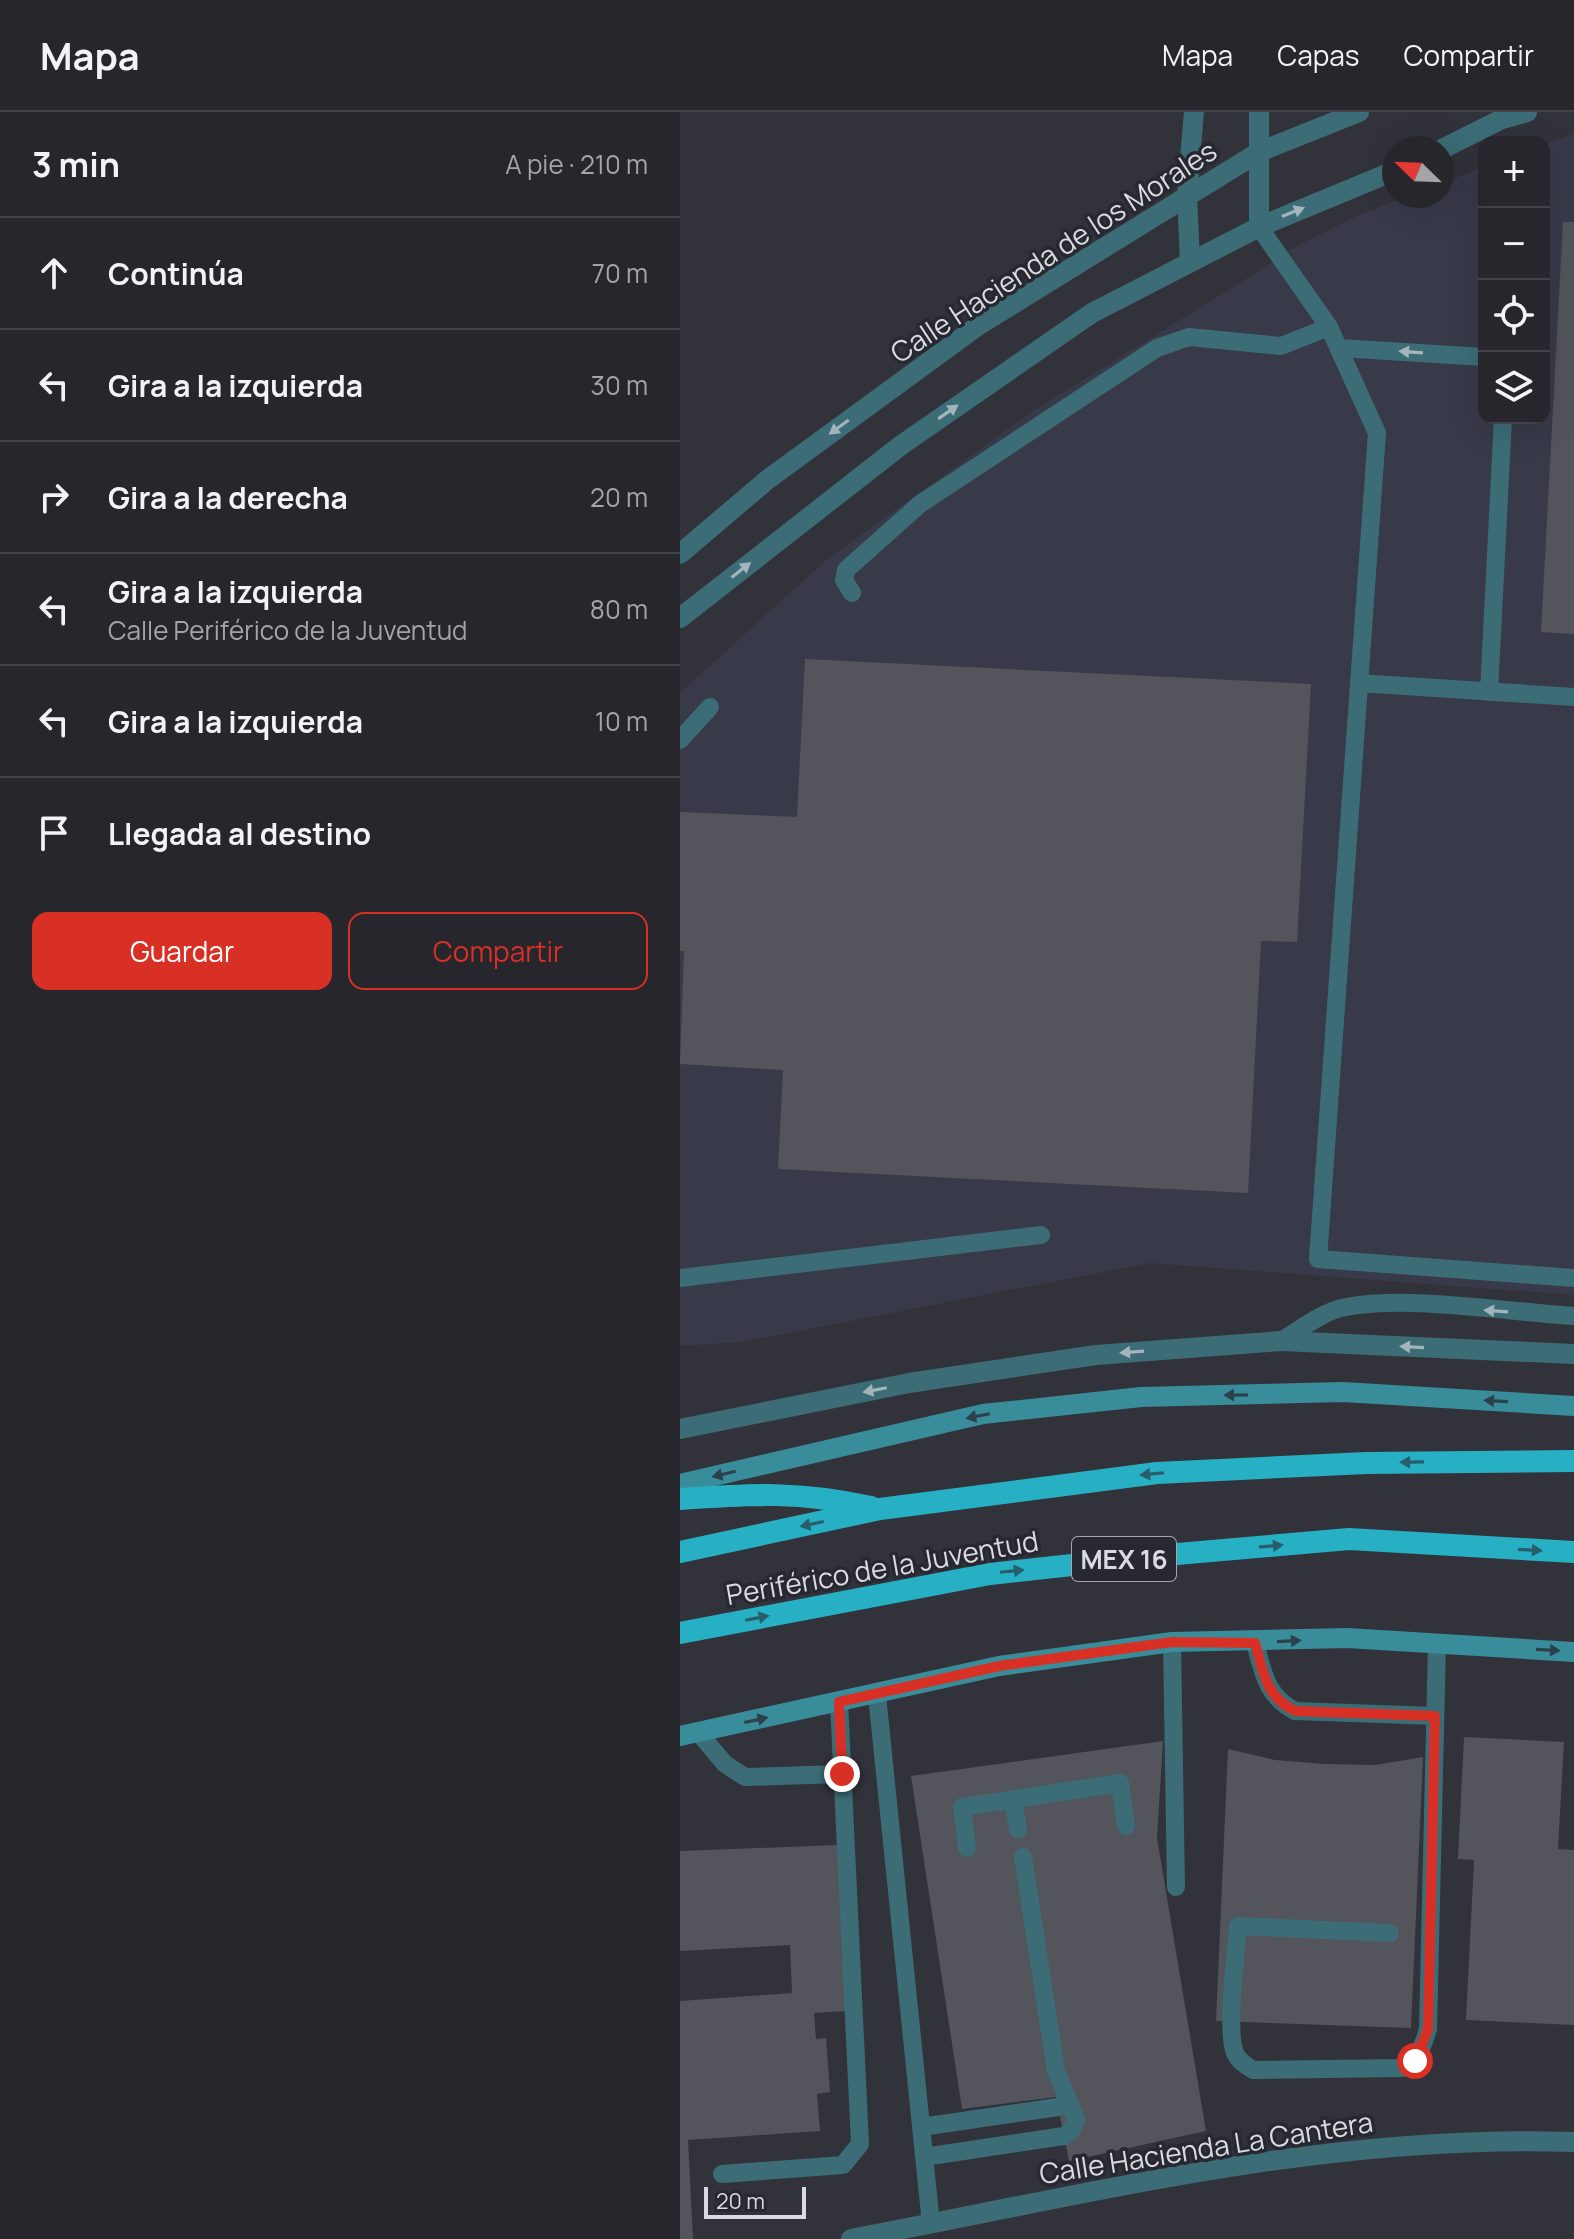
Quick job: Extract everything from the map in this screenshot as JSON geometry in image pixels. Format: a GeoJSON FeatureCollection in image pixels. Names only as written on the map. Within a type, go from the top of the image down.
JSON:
{"type":"FeatureCollection","features":[{"type":"Feature","properties":{"kind":"highway","name":"Periférico de la Juventud"},"geometry":{"type":"LineString","coordinates":[[680,1552],[880,1509],[1157,1473],[1366,1463],[1569,1459]]}},
{"type":"Feature","properties":{"kind":"highway"},"geometry":{"type":"LineString","coordinates":[[680,1499],[773,1493],[817,1495],[880,1509]]}},
{"type":"Feature","properties":{"kind":"highway","name":"Periférico de la Juventud"},"geometry":{"type":"LineString","coordinates":[[680,1633],[990,1574],[1169,1555],[1349,1539],[1574,1552]]}},
{"type":"Feature","properties":{"kind":"main road"},"geometry":{"type":"LineString","coordinates":[[680,1484],[983,1414],[1141,1397],[1343,1392],[1574,1406]]}},
{"type":"Feature","properties":{"kind":"main road"},"geometry":{"type":"LineString","coordinates":[[689,1734],[999,1666],[1172,1642],[1255,1643],[1347,1638],[1574,1652]]}},
{"type":"Feature","properties":{"kind":"street"},"geometry":{"type":"LineString","coordinates":[[1190,262],[1187,195],[1194,112]]}},
{"type":"Feature","properties":{"kind":"street"},"geometry":{"type":"LineString","coordinates":[[1259,112],[1259,227]]}},
{"type":"Feature","properties":{"kind":"street","name":"Calle Hacienda de los Morales"},"geometry":{"type":"LineString","coordinates":[[680,554],[767,480],[979,325],[1259,152],[1359,112]]}},
{"type":"Feature","properties":{"kind":"street"},"geometry":{"type":"LineString","coordinates":[[1454,142],[1501,116],[1527,112]]}},
{"type":"Feature","properties":{"kind":"street"},"geometry":{"type":"LineString","coordinates":[[680,618],[900,446],[1092,313],[1259,227],[1382,176]]}},
{"type":"Feature","properties":{"kind":"street"},"geometry":{"type":"LineString","coordinates":[[680,1429],[909,1383],[1096,1355],[1281,1341],[1574,1354]]}},
{"type":"Feature","properties":{"kind":"street","name":"Calle Hacienda La Cantera"},"geometry":{"type":"LineString","coordinates":[[851,2239],[1286,2157],[1405,2144],[1574,2142]]}},
{"type":"Feature","properties":{"kind":"lane"},"geometry":{"type":"LineString","coordinates":[[1259,227],[1329,327],[1377,433],[1318,1259],[1574,1278]]}},
{"type":"Feature","properties":{"kind":"lane"},"geometry":{"type":"LineString","coordinates":[[852,593],[844,580],[846,570],[920,504],[1157,348],[1189,337],[1281,346],[1329,327]]}},
{"type":"Feature","properties":{"kind":"lane"},"geometry":{"type":"LineString","coordinates":[[1339,348],[1478,357]]}},
{"type":"Feature","properties":{"kind":"lane"},"geometry":{"type":"LineString","coordinates":[[1489,692],[1503,424]]}},
{"type":"Feature","properties":{"kind":"lane"},"geometry":{"type":"LineString","coordinates":[[1359,683],[1574,697]]}},
{"type":"Feature","properties":{"kind":"lane"},"geometry":{"type":"LineString","coordinates":[[680,740],[710,707]]}},
{"type":"Feature","properties":{"kind":"lane"},"geometry":{"type":"LineString","coordinates":[[680,1278],[1041,1235]]}},
{"type":"Feature","properties":{"kind":"lane"},"geometry":{"type":"LineString","coordinates":[[1281,1341],[1327,1313],[1346,1307],[1403,1304],[1574,1316]]}},
{"type":"Feature","properties":{"kind":"lane"},"geometry":{"type":"LineString","coordinates":[[1172,1642],[1176,1887]]}},
{"type":"Feature","properties":{"kind":"lane"},"geometry":{"type":"LineString","coordinates":[[1255,1643],[1269,1690],[1282,1704],[1295,1711],[1435,1716]]}},
{"type":"Feature","properties":{"kind":"lane"},"geometry":{"type":"LineString","coordinates":[[1390,1933],[1238,1926],[1233,2021],[1234,2051],[1241,2062],[1253,2070],[1402,2068],[1415,2061],[1424,2045],[1428,2029],[1437,1644]]}},
{"type":"Feature","properties":{"kind":"lane"},"geometry":{"type":"LineString","coordinates":[[877,1695],[931,2224]]}},
{"type":"Feature","properties":{"kind":"lane"},"geometry":{"type":"LineString","coordinates":[[722,2174],[843,2165],[860,2144],[839,1702]]}},
{"type":"Feature","properties":{"kind":"lane"},"geometry":{"type":"LineString","coordinates":[[689,1734],[745,1777],[842,1774]]}},
{"type":"Feature","properties":{"kind":"lane"},"geometry":{"type":"LineString","coordinates":[[967,1848],[962,1807],[1120,1783],[1126,1826]]}},
{"type":"Feature","properties":{"kind":"lane"},"geometry":{"type":"LineString","coordinates":[[1013,1799],[1018,1829]]}},
{"type":"Feature","properties":{"kind":"lane"},"geometry":{"type":"LineString","coordinates":[[924,2157],[1064,2136],[1071,2131],[1076,2119],[1056,2071],[1023,1857]]}},
{"type":"Feature","properties":{"kind":"lane"},"geometry":{"type":"LineString","coordinates":[[921,2127],[1058,2107]]}},
{"type":"Feature","properties":{"kind":"shaded area"},"geometry":{"type":"Polygon","coordinates":[[[1574,134],[1574,1295],[1150,1263],[742,1342],[680,1346],[680,693],[826,560],[1030,413],[1270,264],[1277,256],[1359,215],[1382,206],[1454,208],[1454,178],[1478,169],[1478,424],[1550,424],[1550,143],[1574,134]]]}},
{"type":"Feature","properties":{"kind":"building"},"geometry":{"type":"Polygon","coordinates":[[[1563,222],[1574,222],[1574,634],[1541,632],[1563,222]]]}},
{"type":"Feature","properties":{"kind":"building"},"geometry":{"type":"Polygon","coordinates":[[[805,659],[1311,684],[1297,942],[1261,941],[1248,1193],[778,1169],[783,1070],[680,1064],[684,951],[680,951],[680,812],[797,817],[805,659]]]}},
{"type":"Feature","properties":{"kind":"building"},"geometry":{"type":"Polygon","coordinates":[[[1464,1737],[1564,1742],[1558,1849],[1574,1850],[1574,2025],[1466,2020],[1474,1860],[1458,1859],[1464,1737]]]}},
{"type":"Feature","properties":{"kind":"building"},"geometry":{"type":"Polygon","coordinates":[[[1163,1741],[1157,1838],[1206,2131],[1069,2161],[1056,2097],[962,2109],[911,1776],[1163,1741]]]}},
{"type":"Feature","properties":{"kind":"building"},"geometry":{"type":"Polygon","coordinates":[[[1228,1749],[1275,1760],[1325,1764],[1375,1765],[1423,1757],[1411,2028],[1216,2021],[1228,1749]]]}},
{"type":"Feature","properties":{"kind":"building"},"geometry":{"type":"Polygon","coordinates":[[[838,1845],[846,2011],[814,2013],[816,2039],[826,2038],[830,2092],[817,2094],[820,2131],[688,2140],[693,2239],[680,2239],[680,2001],[792,1993],[790,1945],[680,1951],[680,1851],[838,1845]]]}},
{"type":"Feature","properties":{"kind":"route"},"geometry":{"type":"LineString","coordinates":[[842,1774],[839,1702],[999,1666],[1172,1642],[1255,1643],[1269,1690],[1282,1704],[1295,1711],[1435,1716],[1428,2029],[1415,2061]]}}]}
